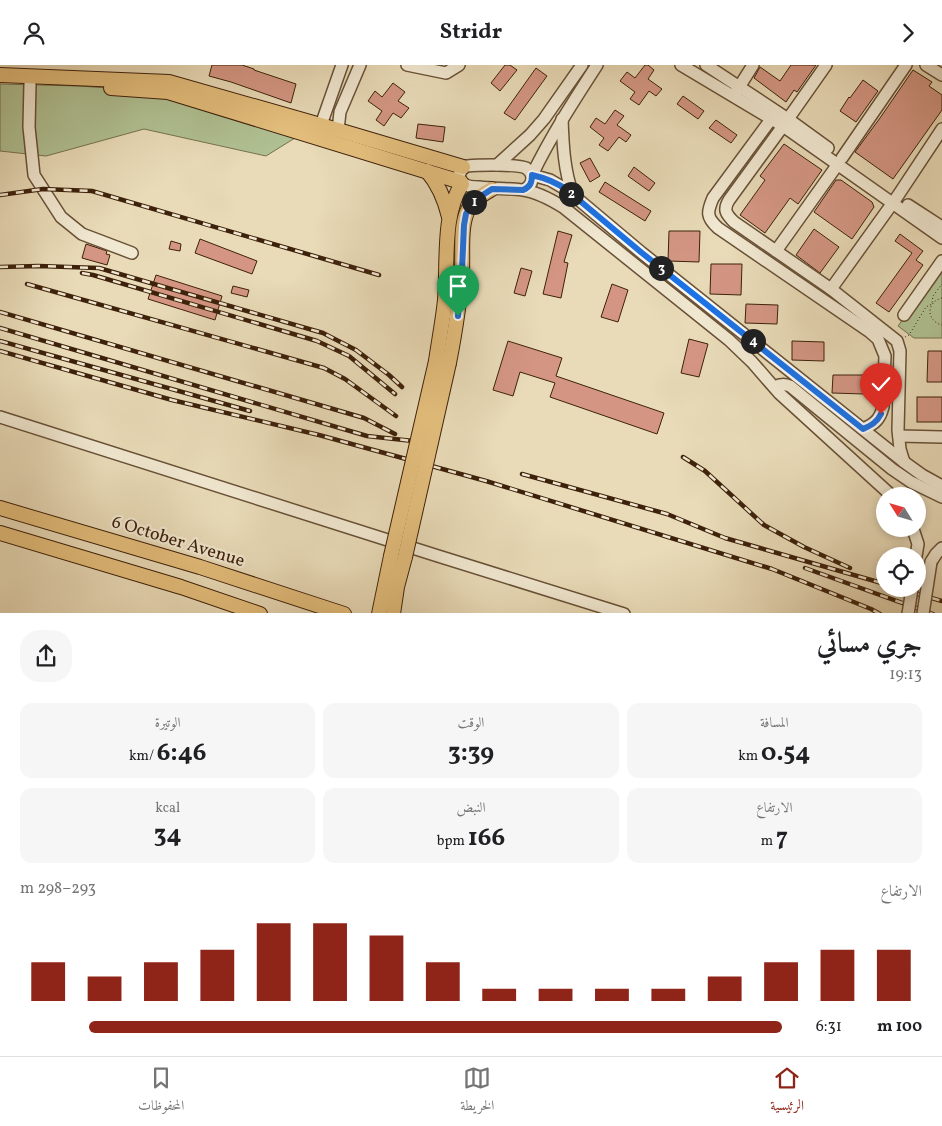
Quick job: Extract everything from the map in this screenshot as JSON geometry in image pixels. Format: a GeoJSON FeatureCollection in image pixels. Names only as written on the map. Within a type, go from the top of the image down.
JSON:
{"type":"FeatureCollection","features":[{"type":"Feature","properties":{"kind":"main road"},"geometry":{"type":"LineString","coordinates":[[0,75],[81,76],[169,81],[463,167]]}},
{"type":"Feature","properties":{"kind":"main road"},"geometry":{"type":"LineString","coordinates":[[0,84],[30,84],[81,76],[168,92],[461,183],[454,198],[449,218],[442,362]]}},
{"type":"Feature","properties":{"kind":"main road"},"geometry":{"type":"LineString","coordinates":[[427,171],[441,192],[449,218]]}},
{"type":"Feature","properties":{"kind":"main road"},"geometry":{"type":"LineString","coordinates":[[378,613],[398,557],[442,362],[458,316],[466,214],[475,200],[492,189]]}},
{"type":"Feature","properties":{"kind":"main road","name":"6 October Avenue"},"geometry":{"type":"LineString","coordinates":[[0,508],[200,567],[344,613]]}},
{"type":"Feature","properties":{"kind":"main road"},"geometry":{"type":"LineString","coordinates":[[0,533],[181,587],[260,613]]}},
{"type":"Feature","properties":{"kind":"main road"},"geometry":{"type":"LineString","coordinates":[[393,613],[397,587],[398,557]]}},
{"type":"Feature","properties":{"kind":"main road"},"geometry":{"type":"LineString","coordinates":[[397,587],[400,603],[405,613]]}},
{"type":"Feature","properties":{"kind":"street"},"geometry":{"type":"LineString","coordinates":[[321,125],[342,65]]}},
{"type":"Feature","properties":{"kind":"street"},"geometry":{"type":"LineString","coordinates":[[338,130],[340,113],[360,65]]}},
{"type":"Feature","properties":{"kind":"street"},"geometry":{"type":"LineString","coordinates":[[407,65],[446,73],[459,65]]}},
{"type":"Feature","properties":{"kind":"street"},"geometry":{"type":"LineString","coordinates":[[497,165],[530,135],[544,119],[582,65]]}},
{"type":"Feature","properties":{"kind":"street"},"geometry":{"type":"LineString","coordinates":[[681,65],[736,91],[786,122],[895,199],[942,227]]}},
{"type":"Feature","properties":{"kind":"street"},"geometry":{"type":"LineString","coordinates":[[706,65],[772,118],[786,122]]}},
{"type":"Feature","properties":{"kind":"street"},"geometry":{"type":"LineString","coordinates":[[736,91],[753,65]]}},
{"type":"Feature","properties":{"kind":"street"},"geometry":{"type":"LineString","coordinates":[[826,65],[728,200],[726,212],[734,222],[831,289],[897,341],[900,351],[899,436],[900,449],[904,461]]}},
{"type":"Feature","properties":{"kind":"street"},"geometry":{"type":"LineString","coordinates":[[776,251],[906,65]]}},
{"type":"Feature","properties":{"kind":"street"},"geometry":{"type":"LineString","coordinates":[[926,65],[942,75]]}},
{"type":"Feature","properties":{"kind":"street"},"geometry":{"type":"LineString","coordinates":[[523,190],[530,185],[532,175],[547,144],[597,66]]}},
{"type":"Feature","properties":{"kind":"street"},"geometry":{"type":"LineString","coordinates":[[30,84],[29,127],[34,175],[61,217],[68,223],[82,234],[132,253]]}},
{"type":"Feature","properties":{"kind":"street"},"geometry":{"type":"LineString","coordinates":[[562,118],[564,163],[574,196]]}},
{"type":"Feature","properties":{"kind":"street"},"geometry":{"type":"LineString","coordinates":[[772,118],[713,198],[708,214],[711,221],[718,227],[878,339],[885,356],[883,407],[877,421],[863,429]]}},
{"type":"Feature","properties":{"kind":"street"},"geometry":{"type":"LineString","coordinates":[[831,289],[942,129]]}},
{"type":"Feature","properties":{"kind":"street"},"geometry":{"type":"LineString","coordinates":[[882,487],[774,387],[729,340],[563,207],[544,196],[523,190],[492,189],[461,183],[459,177],[463,167],[497,165],[522,167],[530,171],[532,175],[559,184],[642,253],[863,429],[922,475],[942,486]]}},
{"type":"Feature","properties":{"kind":"street"},"geometry":{"type":"LineString","coordinates":[[895,199],[942,238]]}},
{"type":"Feature","properties":{"kind":"street"},"geometry":{"type":"LineString","coordinates":[[708,214],[726,212]]}},
{"type":"Feature","properties":{"kind":"street"},"geometry":{"type":"LineString","coordinates":[[904,315],[942,261]]}},
{"type":"Feature","properties":{"kind":"street"},"geometry":{"type":"LineString","coordinates":[[774,387],[787,368]]}},
{"type":"Feature","properties":{"kind":"street"},"geometry":{"type":"LineString","coordinates":[[774,387],[784,384],[790,386],[892,469],[911,482],[942,497]]}},
{"type":"Feature","properties":{"kind":"street"},"geometry":{"type":"LineString","coordinates":[[0,417],[624,613]]}},
{"type":"Feature","properties":{"kind":"street"},"geometry":{"type":"LineString","coordinates":[[899,436],[942,437]]}},
{"type":"Feature","properties":{"kind":"street"},"geometry":{"type":"LineString","coordinates":[[923,613],[931,562],[942,548]]}},
{"type":"Feature","properties":{"kind":"street"},"geometry":{"type":"LineString","coordinates":[[908,613],[911,597]]}},
{"type":"Feature","properties":{"kind":"path"},"geometry":{"type":"LineString","coordinates":[[942,284],[933,296],[930,308],[931,317],[936,323],[942,325]]}},
{"type":"Feature","properties":{"kind":"path"},"geometry":{"type":"LineString","coordinates":[[897,341],[909,335],[926,307],[942,298]]}},
{"type":"Feature","properties":{"kind":"green space"},"geometry":{"type":"Polygon","coordinates":[[[0,84],[78,86],[168,92],[303,133],[266,156],[144,129],[46,156],[0,151],[0,84]]]}},
{"type":"Feature","properties":{"kind":"green space"},"geometry":{"type":"Polygon","coordinates":[[[942,265],[942,338],[914,338],[898,326],[942,265]]]}},
{"type":"Feature","properties":{"kind":"building"},"geometry":{"type":"Polygon","coordinates":[[[212,65],[242,65],[296,84],[291,103],[209,76],[212,65]]]}},
{"type":"Feature","properties":{"kind":"building"},"geometry":{"type":"Polygon","coordinates":[[[505,65],[510,65],[517,70],[500,91],[491,83],[505,65]]]}},
{"type":"Feature","properties":{"kind":"building"},"geometry":{"type":"Polygon","coordinates":[[[645,65],[654,70],[648,79],[662,89],[656,96],[649,91],[639,105],[630,99],[635,92],[620,81],[627,72],[635,78],[645,65]]]}},
{"type":"Feature","properties":{"kind":"building"},"geometry":{"type":"Polygon","coordinates":[[[791,65],[816,65],[797,92],[794,90],[786,102],[754,78],[760,67],[780,81],[791,65]]]}},
{"type":"Feature","properties":{"kind":"building"},"geometry":{"type":"Polygon","coordinates":[[[536,68],[547,76],[515,120],[504,113],[536,68]]]}},
{"type":"Feature","properties":{"kind":"building"},"geometry":{"type":"Polygon","coordinates":[[[913,70],[932,82],[929,86],[942,95],[942,110],[893,179],[855,152],[913,70]]]}},
{"type":"Feature","properties":{"kind":"building"},"geometry":{"type":"Polygon","coordinates":[[[863,80],[878,91],[856,122],[840,111],[863,80]]]}},
{"type":"Feature","properties":{"kind":"building"},"geometry":{"type":"Polygon","coordinates":[[[393,83],[405,92],[398,101],[409,108],[401,118],[393,113],[384,126],[376,120],[382,111],[368,101],[375,91],[382,97],[393,83]]]}},
{"type":"Feature","properties":{"kind":"building"},"geometry":{"type":"Polygon","coordinates":[[[683,96],[704,111],[698,119],[677,104],[683,96]]]}},
{"type":"Feature","properties":{"kind":"building"},"geometry":{"type":"Polygon","coordinates":[[[615,110],[624,116],[617,125],[631,135],[626,142],[619,137],[608,151],[599,145],[604,138],[590,127],[596,118],[605,124],[615,110]]]}},
{"type":"Feature","properties":{"kind":"building"},"geometry":{"type":"Polygon","coordinates":[[[716,120],[737,135],[731,143],[709,128],[716,120]]]}},
{"type":"Feature","properties":{"kind":"building"},"geometry":{"type":"Polygon","coordinates":[[[418,124],[445,127],[443,142],[416,138],[418,124]]]}},
{"type":"Feature","properties":{"kind":"building"},"geometry":{"type":"Polygon","coordinates":[[[784,144],[822,170],[798,204],[790,198],[765,233],[740,215],[765,180],[760,176],[784,144]]]}},
{"type":"Feature","properties":{"kind":"building"},"geometry":{"type":"Polygon","coordinates":[[[590,158],[600,176],[590,182],[580,163],[590,158]]]}},
{"type":"Feature","properties":{"kind":"building"},"geometry":{"type":"Polygon","coordinates":[[[634,167],[655,183],[649,191],[628,176],[634,167]]]}},
{"type":"Feature","properties":{"kind":"building"},"geometry":{"type":"Polygon","coordinates":[[[836,180],[841,180],[872,202],[874,207],[852,239],[814,212],[836,180]]]}},
{"type":"Feature","properties":{"kind":"building"},"geometry":{"type":"Polygon","coordinates":[[[605,182],[651,211],[645,221],[599,192],[605,182]]]}},
{"type":"Feature","properties":{"kind":"building"},"geometry":{"type":"Polygon","coordinates":[[[814,229],[839,247],[820,273],[796,255],[814,229]]]}},
{"type":"Feature","properties":{"kind":"building"},"geometry":{"type":"Polygon","coordinates":[[[558,231],[572,235],[564,262],[568,263],[561,298],[543,294],[558,231]]]}},
{"type":"Feature","properties":{"kind":"building"},"geometry":{"type":"Polygon","coordinates":[[[669,231],[700,231],[699,262],[668,261],[669,231]]]}},
{"type":"Feature","properties":{"kind":"building"},"geometry":{"type":"Polygon","coordinates":[[[900,234],[923,251],[916,260],[923,265],[889,312],[876,303],[912,253],[895,241],[900,234]]]}},
{"type":"Feature","properties":{"kind":"building"},"geometry":{"type":"Polygon","coordinates":[[[200,239],[257,261],[252,274],[195,253],[200,239]]]}},
{"type":"Feature","properties":{"kind":"building"},"geometry":{"type":"Polygon","coordinates":[[[171,241],[181,244],[180,251],[169,249],[171,241]]]}},
{"type":"Feature","properties":{"kind":"building"},"geometry":{"type":"Polygon","coordinates":[[[86,244],[107,251],[106,254],[110,255],[107,265],[82,258],[86,244]]]}},
{"type":"Feature","properties":{"kind":"building"},"geometry":{"type":"Polygon","coordinates":[[[711,264],[742,264],[741,295],[710,294],[711,264]]]}},
{"type":"Feature","properties":{"kind":"building"},"geometry":{"type":"Polygon","coordinates":[[[521,268],[532,271],[525,296],[514,293],[521,268]]]}},
{"type":"Feature","properties":{"kind":"building"},"geometry":{"type":"Polygon","coordinates":[[[156,275],[222,296],[215,320],[148,299],[156,275]]]}},
{"type":"Feature","properties":{"kind":"building"},"geometry":{"type":"Polygon","coordinates":[[[612,284],[628,290],[618,322],[601,317],[612,284]]]}},
{"type":"Feature","properties":{"kind":"building"},"geometry":{"type":"Polygon","coordinates":[[[233,286],[249,290],[247,297],[231,293],[233,286]]]}},
{"type":"Feature","properties":{"kind":"building"},"geometry":{"type":"Polygon","coordinates":[[[746,304],[778,305],[777,324],[745,323],[746,304]]]}},
{"type":"Feature","properties":{"kind":"building"},"geometry":{"type":"Polygon","coordinates":[[[689,339],[708,344],[699,377],[681,373],[689,339]]]}},
{"type":"Feature","properties":{"kind":"building"},"geometry":{"type":"Polygon","coordinates":[[[508,341],[562,358],[556,376],[664,413],[657,434],[550,397],[555,383],[520,372],[513,396],[493,390],[508,341]]]}},
{"type":"Feature","properties":{"kind":"building"},"geometry":{"type":"Polygon","coordinates":[[[792,341],[824,342],[824,361],[792,360],[792,341]]]}},
{"type":"Feature","properties":{"kind":"building"},"geometry":{"type":"Polygon","coordinates":[[[928,351],[942,351],[942,382],[927,382],[928,351]]]}},
{"type":"Feature","properties":{"kind":"building"},"geometry":{"type":"Polygon","coordinates":[[[833,375],[865,375],[864,394],[832,393],[833,375]]]}},
{"type":"Feature","properties":{"kind":"building"},"geometry":{"type":"Polygon","coordinates":[[[917,397],[942,397],[942,422],[917,422],[917,397]]]}},
{"type":"Feature","properties":{"kind":"railway"},"geometry":{"type":"LineString","coordinates":[[0,195],[43,189],[92,191],[379,275]]}},
{"type":"Feature","properties":{"kind":"railway"},"geometry":{"type":"LineString","coordinates":[[0,267],[99,268],[323,333],[356,350],[402,387]]}},
{"type":"Feature","properties":{"kind":"railway"},"geometry":{"type":"LineString","coordinates":[[82,273],[317,341],[349,356],[395,394]]}},
{"type":"Feature","properties":{"kind":"railway"},"geometry":{"type":"LineString","coordinates":[[27,284],[324,368],[345,379],[396,416]]}},
{"type":"Feature","properties":{"kind":"railway"},"geometry":{"type":"LineString","coordinates":[[0,312],[364,418],[395,434]]}},
{"type":"Feature","properties":{"kind":"railway"},"geometry":{"type":"LineString","coordinates":[[0,328],[367,436],[413,441]]}},
{"type":"Feature","properties":{"kind":"railway"},"geometry":{"type":"LineString","coordinates":[[0,341],[250,411]]}},
{"type":"Feature","properties":{"kind":"railway"},"geometry":{"type":"LineString","coordinates":[[0,351],[172,400],[319,435],[486,481],[772,569],[878,613]]}},
{"type":"Feature","properties":{"kind":"railway"},"geometry":{"type":"LineString","coordinates":[[683,457],[705,471],[764,525],[804,547],[850,568]]}},
{"type":"Feature","properties":{"kind":"railway"},"geometry":{"type":"LineString","coordinates":[[522,474],[667,514],[725,538],[876,581]]}},
{"type":"Feature","properties":{"kind":"railway"},"geometry":{"type":"LineString","coordinates":[[805,568],[930,613]]}},
{"type":"Feature","properties":{"kind":"railway"},"geometry":{"type":"LineString","coordinates":[[926,596],[942,601]]}},
{"type":"Feature","properties":{"kind":"route"},"geometry":{"type":"LineString","coordinates":[[458,316],[464,225],[466,214],[470,207],[475,200],[492,189],[523,190],[530,185],[532,175],[541,177],[559,184],[567,190],[642,253],[863,429],[871,426],[881,414]]}}]}
